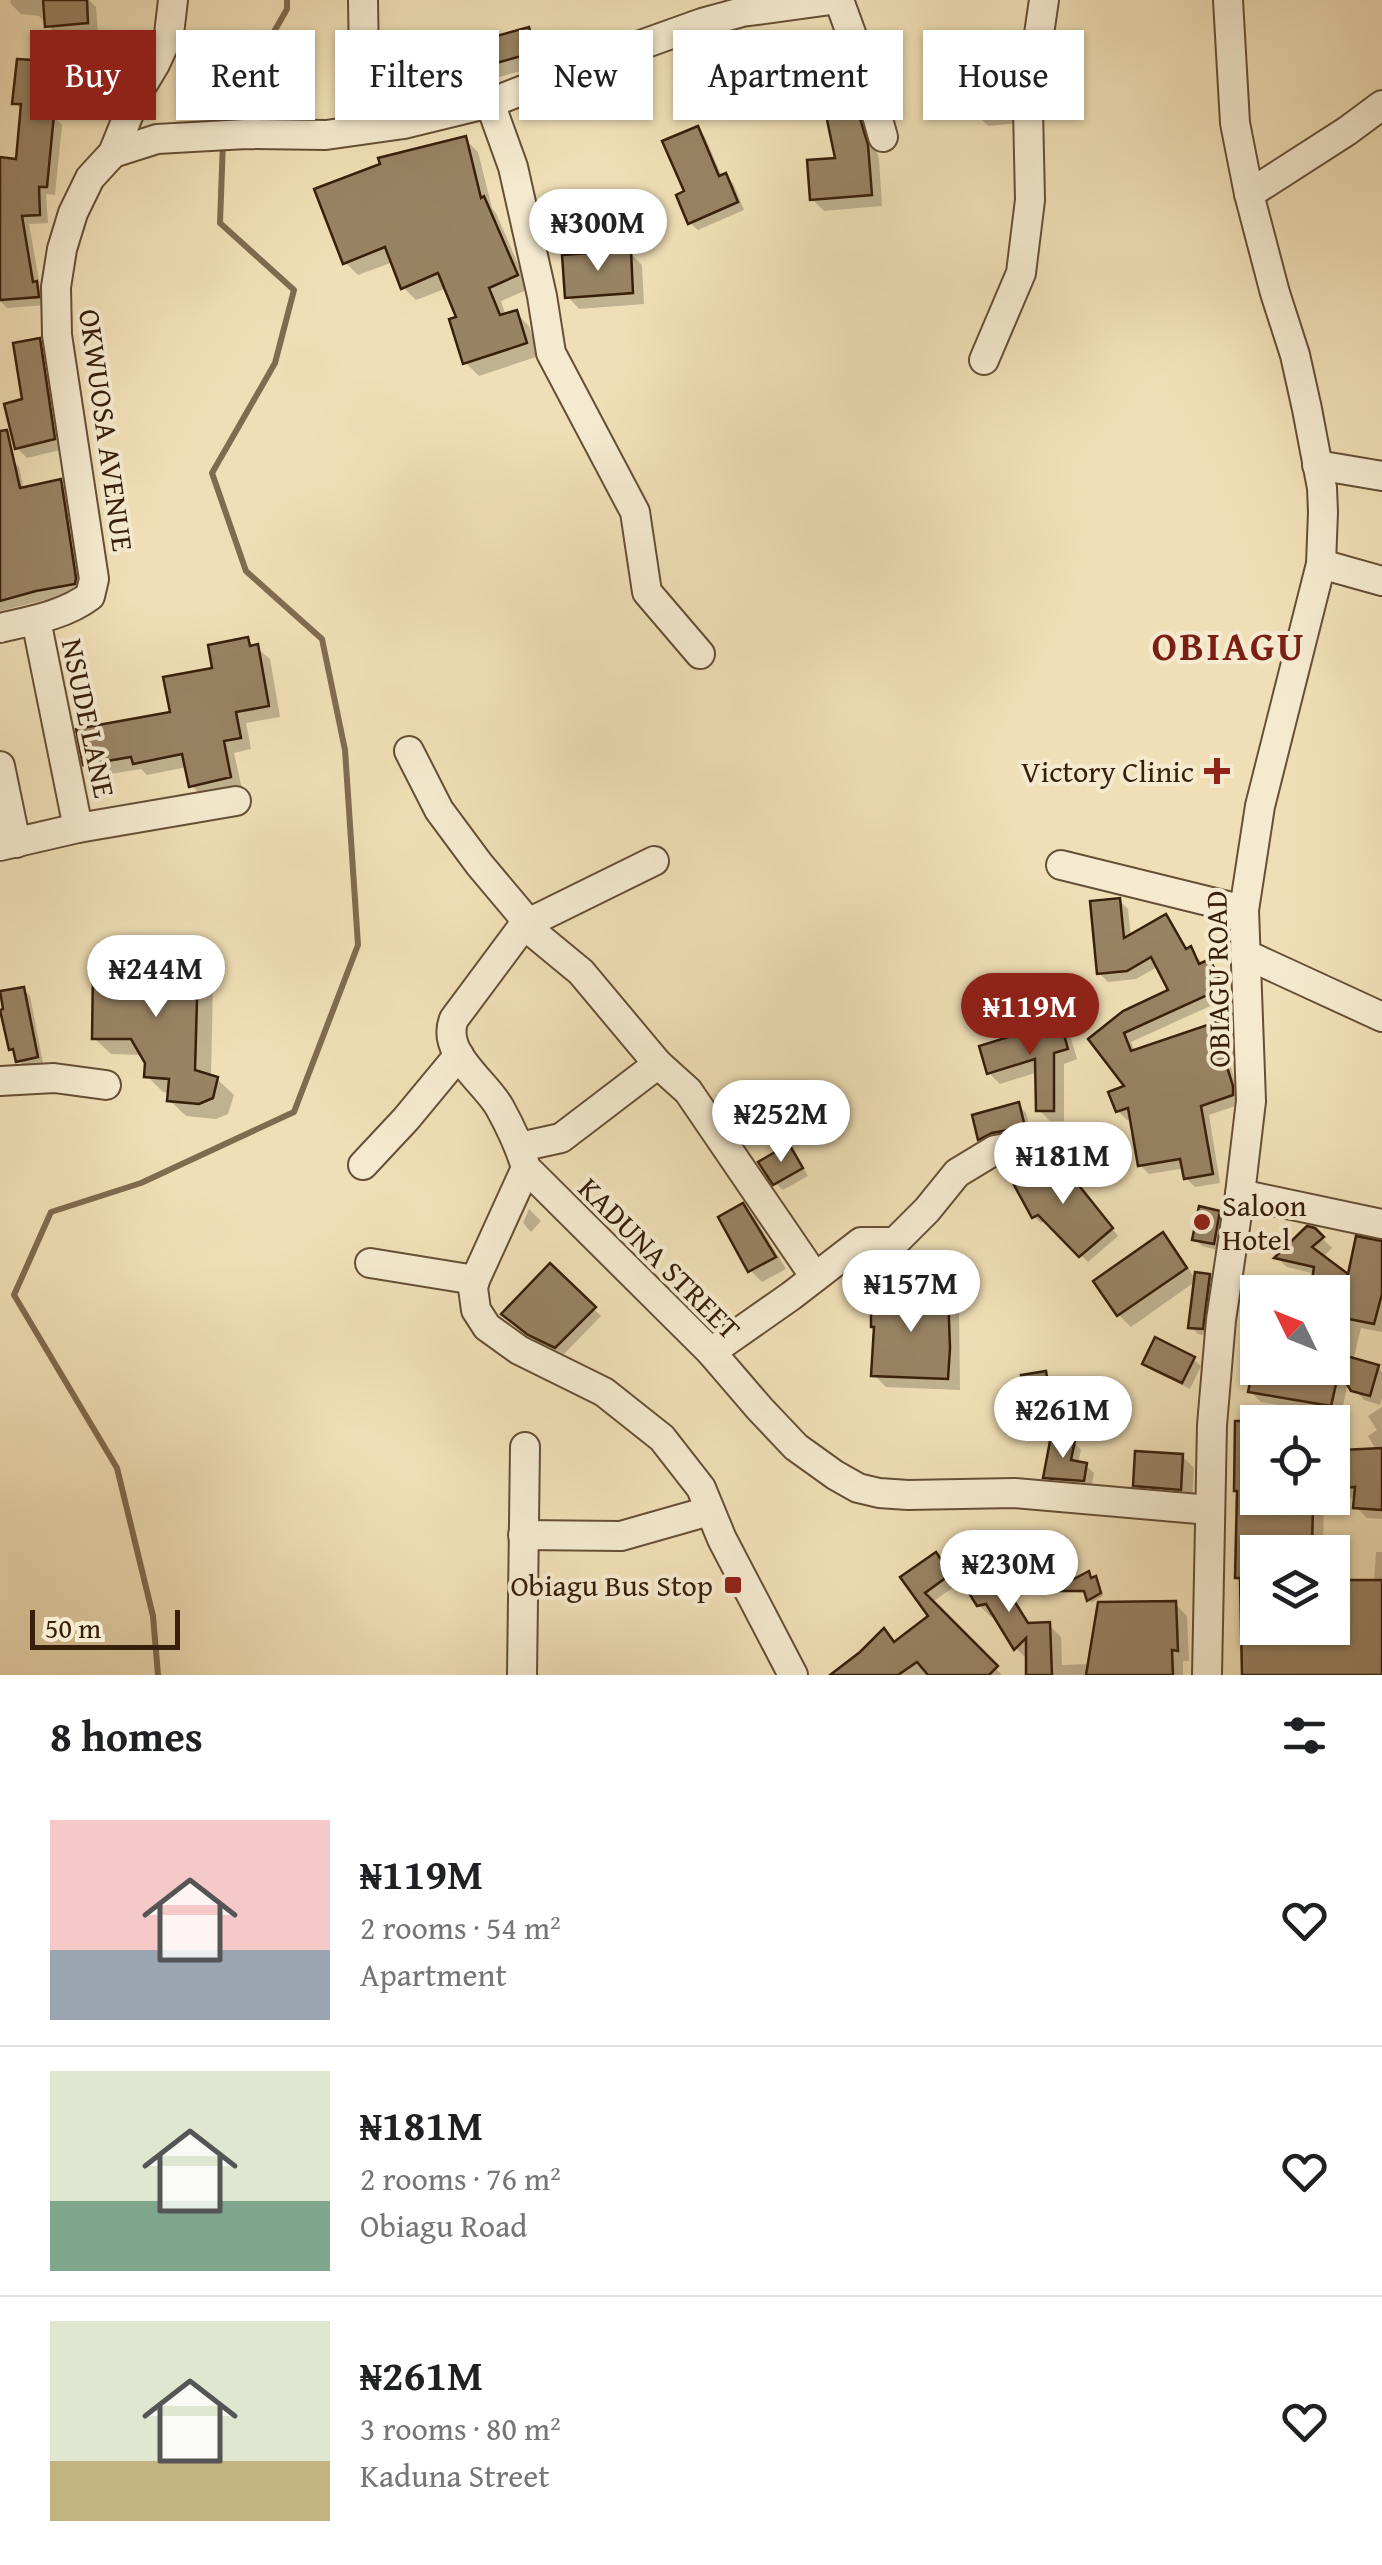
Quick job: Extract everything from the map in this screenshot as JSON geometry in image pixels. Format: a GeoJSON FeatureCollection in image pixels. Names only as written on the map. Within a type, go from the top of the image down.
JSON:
{"type":"FeatureCollection","features":[{"type":"Feature","properties":{"kind":"street","name":"OKWUOSA AVENUE"},"geometry":{"type":"LineString","coordinates":[[36,620],[80,604],[90,596],[94,579],[58,335],[56,287],[62,249],[90,178],[112,153],[169,34],[173,0]]}},
{"type":"Feature","properties":{"kind":"street"},"geometry":{"type":"LineString","coordinates":[[363,0],[365,129]]}},
{"type":"Feature","properties":{"kind":"street"},"geometry":{"type":"LineString","coordinates":[[499,99],[742,6],[831,0]]}},
{"type":"Feature","properties":{"kind":"street"},"geometry":{"type":"LineString","coordinates":[[839,0],[883,137]]}},
{"type":"Feature","properties":{"kind":"street"},"geometry":{"type":"LineString","coordinates":[[984,360],[1022,273],[1030,200],[1028,109],[1044,0]]}},
{"type":"Feature","properties":{"kind":"street","name":"OBIAGU ROAD"},"geometry":{"type":"LineString","coordinates":[[1206,1675],[1212,1425],[1221,1320],[1251,1101],[1244,910],[1260,806],[1320,564],[1323,512],[1308,409],[1249,194],[1235,124],[1228,0]]}},
{"type":"Feature","properties":{"kind":"street"},"geometry":{"type":"LineString","coordinates":[[1249,194],[1382,105]]}},
{"type":"Feature","properties":{"kind":"street"},"geometry":{"type":"LineString","coordinates":[[112,153],[157,139],[326,135],[420,120]]}},
{"type":"Feature","properties":{"kind":"street"},"geometry":{"type":"LineString","coordinates":[[496,120],[513,167],[552,354],[636,512],[647,592],[700,654]]}},
{"type":"Feature","properties":{"kind":"street"},"geometry":{"type":"LineString","coordinates":[[1317,465],[1382,476]]}},
{"type":"Feature","properties":{"kind":"street"},"geometry":{"type":"LineString","coordinates":[[1320,564],[1382,581]]}},
{"type":"Feature","properties":{"kind":"street"},"geometry":{"type":"LineString","coordinates":[[0,628],[36,620]]}},
{"type":"Feature","properties":{"kind":"street","name":"NSUDE LANE"},"geometry":{"type":"LineString","coordinates":[[36,620],[78,828]]}},
{"type":"Feature","properties":{"kind":"street"},"geometry":{"type":"LineString","coordinates":[[408,751],[439,810],[522,914],[524,926],[581,972],[658,1064],[688,1091],[815,1277]]}},
{"type":"Feature","properties":{"kind":"street"},"geometry":{"type":"LineString","coordinates":[[0,766],[8,844],[236,800]]}},
{"type":"Feature","properties":{"kind":"street"},"geometry":{"type":"LineString","coordinates":[[363,1166],[459,1054],[452,1042],[450,1027],[454,1019],[524,926],[654,861]]}},
{"type":"Feature","properties":{"kind":"street"},"geometry":{"type":"LineString","coordinates":[[1061,865],[1244,910]]}},
{"type":"Feature","properties":{"kind":"street"},"geometry":{"type":"LineString","coordinates":[[1245,954],[1382,1016]]}},
{"type":"Feature","properties":{"kind":"street","name":"KADUNA STREET"},"geometry":{"type":"LineString","coordinates":[[459,1054],[498,1104],[523,1158],[711,1352],[796,1447],[834,1475],[858,1488],[879,1493],[1014,1492],[1210,1510]]}},
{"type":"Feature","properties":{"kind":"street"},"geometry":{"type":"LineString","coordinates":[[658,1064],[561,1138],[523,1158],[473,1288],[476,1310],[488,1327],[519,1350],[604,1392],[662,1438],[701,1488],[793,1675]]}},
{"type":"Feature","properties":{"kind":"street"},"geometry":{"type":"LineString","coordinates":[[0,1081],[54,1078],[106,1086]]}},
{"type":"Feature","properties":{"kind":"street"},"geometry":{"type":"LineString","coordinates":[[711,1352],[861,1242],[895,1242],[928,1210],[958,1172],[996,1150],[1080,1139]]}},
{"type":"Feature","properties":{"kind":"street"},"geometry":{"type":"LineString","coordinates":[[1240,1194],[1382,1224]]}},
{"type":"Feature","properties":{"kind":"street"},"geometry":{"type":"LineString","coordinates":[[370,1263],[476,1280]]}},
{"type":"Feature","properties":{"kind":"street"},"geometry":{"type":"LineString","coordinates":[[522,1675],[524,1446]]}},
{"type":"Feature","properties":{"kind":"street"},"geometry":{"type":"LineString","coordinates":[[524,1536],[621,1536],[709,1511]]}},
{"type":"Feature","properties":{"kind":"building"},"geometry":{"type":"Polygon","coordinates":[[[43,0],[87,0],[88,23],[45,27],[43,0]]]}},
{"type":"Feature","properties":{"kind":"building"},"geometry":{"type":"Polygon","coordinates":[[[529,27],[530,30],[519,30],[519,57],[499,62],[499,35],[529,27]]]}},
{"type":"Feature","properties":{"kind":"building"},"geometry":{"type":"Polygon","coordinates":[[[17,59],[30,60],[30,120],[53,120],[47,187],[39,187],[40,215],[22,216],[39,297],[0,300],[0,157],[16,159],[21,104],[12,104],[17,59]]]}},
{"type":"Feature","properties":{"kind":"building"},"geometry":{"type":"Polygon","coordinates":[[[827,120],[860,120],[868,145],[872,195],[810,200],[807,160],[835,158],[827,120]]]}},
{"type":"Feature","properties":{"kind":"building"},"geometry":{"type":"Polygon","coordinates":[[[698,126],[719,176],[726,173],[738,202],[688,224],[676,195],[684,191],[662,141],[698,126]]]}},
{"type":"Feature","properties":{"kind":"building"},"geometry":{"type":"Polygon","coordinates":[[[466,136],[481,198],[484,196],[518,275],[489,288],[500,315],[517,310],[527,343],[463,364],[449,319],[456,317],[438,273],[401,289],[385,247],[343,264],[314,189],[380,164],[378,158],[466,136]]]}},
{"type":"Feature","properties":{"kind":"building"},"geometry":{"type":"Polygon","coordinates":[[[631,250],[633,293],[565,298],[562,255],[631,250]]]}},
{"type":"Feature","properties":{"kind":"building"},"geometry":{"type":"Polygon","coordinates":[[[40,338],[55,439],[15,449],[4,404],[22,399],[13,343],[40,338]]]}},
{"type":"Feature","properties":{"kind":"building"},"geometry":{"type":"Polygon","coordinates":[[[7,430],[20,488],[61,479],[76,578],[75,584],[0,601],[0,431],[7,430]]]}},
{"type":"Feature","properties":{"kind":"building"},"geometry":{"type":"Polygon","coordinates":[[[248,637],[250,646],[258,644],[269,706],[236,712],[241,738],[224,741],[231,777],[189,787],[182,754],[133,764],[131,757],[83,765],[76,729],[170,712],[163,677],[212,668],[208,645],[248,637]]]}},
{"type":"Feature","properties":{"kind":"building"},"geometry":{"type":"Polygon","coordinates":[[[1120,898],[1124,938],[1166,914],[1186,949],[1191,946],[1199,964],[1210,959],[1223,988],[1124,1033],[1131,1051],[1219,1021],[1229,1052],[1223,1054],[1233,1095],[1201,1106],[1213,1174],[1184,1179],[1180,1159],[1138,1166],[1128,1108],[1116,1112],[1108,1092],[1124,1086],[1088,1039],[1123,1011],[1168,990],[1151,957],[1127,971],[1097,974],[1090,901],[1120,898]]]}},
{"type":"Feature","properties":{"kind":"building"},"geometry":{"type":"Polygon","coordinates":[[[171,943],[190,944],[189,965],[198,965],[195,1070],[218,1077],[213,1098],[199,1104],[167,1101],[169,1079],[144,1077],[145,1063],[131,1039],[92,1039],[93,969],[144,969],[144,960],[171,960],[171,943]]]}},
{"type":"Feature","properties":{"kind":"building"},"geometry":{"type":"Polygon","coordinates":[[[24,987],[38,1057],[16,1062],[13,1049],[9,1050],[0,991],[24,987]]]}},
{"type":"Feature","properties":{"kind":"building"},"geometry":{"type":"Polygon","coordinates":[[[1060,1021],[1068,1049],[1054,1053],[1054,1111],[1036,1111],[1035,1059],[987,1074],[979,1046],[1060,1021]]]}},
{"type":"Feature","properties":{"kind":"building"},"geometry":{"type":"Polygon","coordinates":[[[1019,1102],[1025,1127],[992,1133],[978,1140],[972,1115],[1019,1102]]]}},
{"type":"Feature","properties":{"kind":"building"},"geometry":{"type":"Polygon","coordinates":[[[789,1144],[803,1168],[773,1185],[758,1162],[789,1144]]]}},
{"type":"Feature","properties":{"kind":"building"},"geometry":{"type":"Polygon","coordinates":[[[1057,1158],[1113,1228],[1079,1257],[1038,1215],[1032,1218],[1014,1185],[1057,1158]]]}},
{"type":"Feature","properties":{"kind":"building"},"geometry":{"type":"Polygon","coordinates":[[[743,1203],[776,1257],[748,1272],[718,1217],[743,1203]]]}},
{"type":"Feature","properties":{"kind":"building"},"geometry":{"type":"Polygon","coordinates":[[[1199,1206],[1220,1211],[1214,1244],[1192,1240],[1199,1206]]]}},
{"type":"Feature","properties":{"kind":"building"},"geometry":{"type":"Polygon","coordinates":[[[1307,1226],[1324,1237],[1312,1247],[1348,1274],[1356,1236],[1382,1241],[1382,1294],[1374,1324],[1350,1319],[1350,1275],[1313,1275],[1314,1267],[1274,1258],[1307,1226]]]}},
{"type":"Feature","properties":{"kind":"building"},"geometry":{"type":"Polygon","coordinates":[[[1163,1232],[1187,1268],[1117,1316],[1093,1281],[1163,1232]]]}},
{"type":"Feature","properties":{"kind":"building"},"geometry":{"type":"Polygon","coordinates":[[[550,1263],[596,1307],[555,1348],[528,1335],[501,1314],[550,1263]]]}},
{"type":"Feature","properties":{"kind":"building"},"geometry":{"type":"Polygon","coordinates":[[[1195,1272],[1210,1274],[1203,1329],[1188,1328],[1195,1272]]]}},
{"type":"Feature","properties":{"kind":"building"},"geometry":{"type":"Polygon","coordinates":[[[948,1292],[948,1379],[871,1376],[871,1294],[948,1292]]]}},
{"type":"Feature","properties":{"kind":"building"},"geometry":{"type":"Polygon","coordinates":[[[1155,1337],[1195,1357],[1182,1383],[1142,1364],[1155,1337]]]}},
{"type":"Feature","properties":{"kind":"building"},"geometry":{"type":"Polygon","coordinates":[[[1350,1357],[1379,1365],[1370,1396],[1351,1391],[1347,1385],[1350,1357]]]}},
{"type":"Feature","properties":{"kind":"building"},"geometry":{"type":"Polygon","coordinates":[[[1046,1371],[1050,1396],[1025,1400],[1021,1375],[1046,1371]]]}},
{"type":"Feature","properties":{"kind":"building"},"geometry":{"type":"Polygon","coordinates":[[[1249,1385],[1336,1385],[1331,1405],[1248,1392],[1249,1385]]]}},
{"type":"Feature","properties":{"kind":"building"},"geometry":{"type":"Polygon","coordinates":[[[1235,1421],[1240,1421],[1240,1515],[1313,1515],[1312,1535],[1240,1535],[1240,1578],[1235,1578],[1235,1421]]]}},
{"type":"Feature","properties":{"kind":"building"},"geometry":{"type":"Polygon","coordinates":[[[1051,1436],[1075,1440],[1071,1460],[1087,1463],[1084,1481],[1043,1478],[1051,1436]]]}},
{"type":"Feature","properties":{"kind":"building"},"geometry":{"type":"Polygon","coordinates":[[[1382,1448],[1382,1510],[1353,1508],[1355,1487],[1350,1487],[1350,1450],[1382,1448]]]}},
{"type":"Feature","properties":{"kind":"building"},"geometry":{"type":"Polygon","coordinates":[[[1135,1451],[1183,1454],[1181,1490],[1133,1486],[1135,1451]]]}},
{"type":"Feature","properties":{"kind":"building"},"geometry":{"type":"Polygon","coordinates":[[[983,1551],[1028,1623],[1050,1622],[1052,1675],[1026,1675],[1026,1638],[1014,1650],[986,1604],[977,1606],[957,1574],[983,1551]]]}},
{"type":"Feature","properties":{"kind":"building"},"geometry":{"type":"Polygon","coordinates":[[[936,1552],[951,1574],[925,1593],[998,1666],[989,1675],[928,1675],[917,1662],[898,1675],[830,1675],[884,1628],[894,1642],[928,1616],[900,1577],[936,1552]]]}},
{"type":"Feature","properties":{"kind":"building"},"geometry":{"type":"Polygon","coordinates":[[[1089,1571],[1091,1578],[1096,1576],[1101,1593],[1087,1601],[1084,1591],[1051,1591],[1089,1571]]]}},
{"type":"Feature","properties":{"kind":"building"},"geometry":{"type":"Polygon","coordinates":[[[1350,1580],[1382,1580],[1382,1675],[1242,1675],[1241,1645],[1350,1645],[1350,1580]]]}},
{"type":"Feature","properties":{"kind":"building"},"geometry":{"type":"Polygon","coordinates":[[[1176,1601],[1178,1651],[1172,1650],[1173,1675],[1086,1675],[1098,1602],[1176,1601]]]}},
{"type":"Feature","properties":{"kind":"waterway"},"geometry":{"type":"LineString","coordinates":[[223,129],[223,121],[287,9],[287,0]]}},
{"type":"Feature","properties":{"kind":"waterway"},"geometry":{"type":"LineString","coordinates":[[158,1675],[153,1616],[117,1468],[14,1295],[51,1212],[141,1183],[294,1112],[358,945],[345,750],[322,639],[246,571],[212,473],[275,363],[294,290],[220,223],[223,141]]}},
{"type":"Feature","properties":{"kind":"place","name":"Victory Clinic"},"geometry":{"type":"Point","coordinates":[1217,771]}},
{"type":"Feature","properties":{"kind":"place","name":"Saloon Hotel"},"geometry":{"type":"Point","coordinates":[1202,1222]}},
{"type":"Feature","properties":{"kind":"place","name":"Obiagu Bus Stop"},"geometry":{"type":"Point","coordinates":[733,1585]}},
{"type":"Feature","properties":{"kind":"district","name":"OBIAGU"},"geometry":{"type":"Point","coordinates":[1229,645]}}]}
